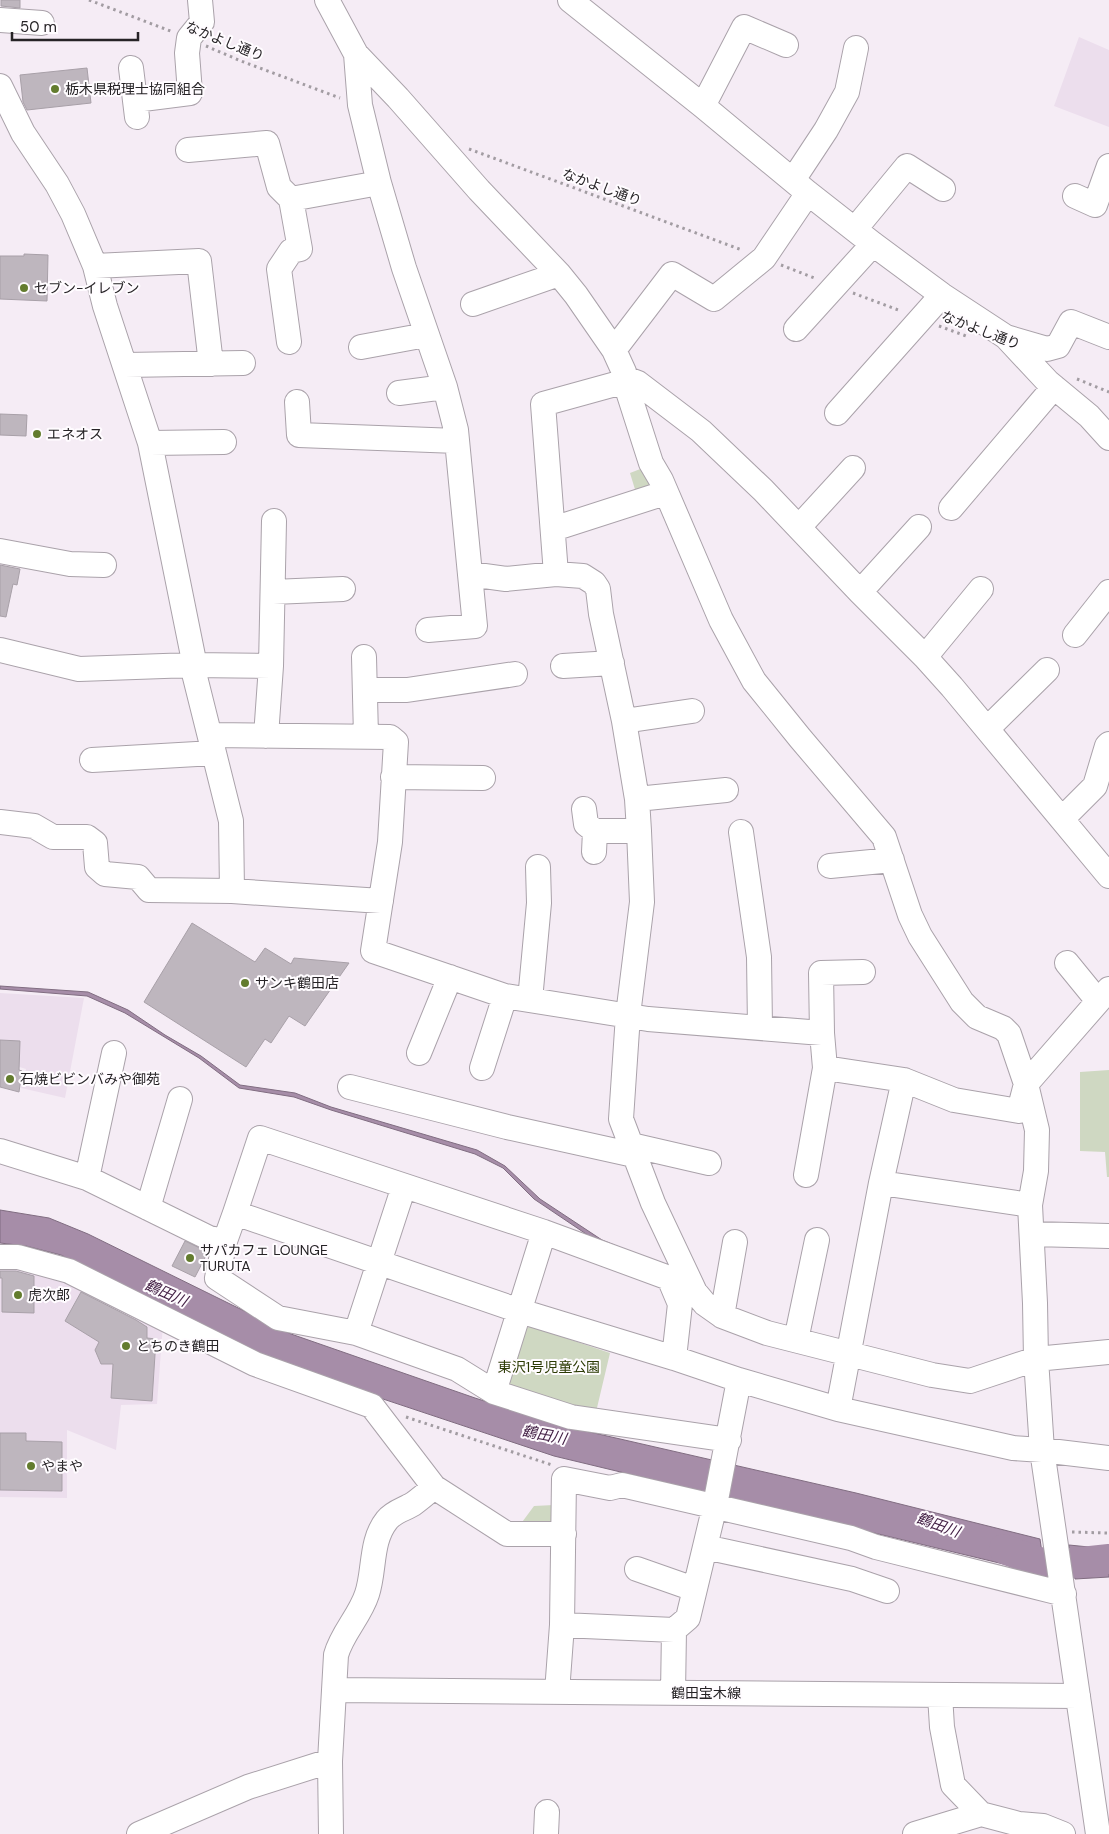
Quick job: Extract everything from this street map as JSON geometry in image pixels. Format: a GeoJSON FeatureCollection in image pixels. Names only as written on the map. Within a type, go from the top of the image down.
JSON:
{"type":"FeatureCollection","features":[{"type":"Feature","properties":{"kind":"street"},"geometry":{"type":"LineString","coordinates":[[131,68],[136,108],[190,93],[187,53],[189,38],[202,22],[200,0]]}},
{"type":"Feature","properties":{"kind":"street"},"geometry":{"type":"LineString","coordinates":[[328,0],[356,54],[430,133],[479,190],[559,274],[614,350],[624,372],[625,382],[651,463],[721,620],[754,681],[884,837],[910,915],[920,936],[962,1002],[977,1017],[1003,1028],[1009,1034],[1026,1084],[1037,1130],[1036,1171],[1030,1205],[1033,1234],[1036,1359],[1042,1450],[1098,1834]]}},
{"type":"Feature","properties":{"kind":"street"},"geometry":{"type":"LineString","coordinates":[[570,0],[873,244],[1006,337],[1063,382],[1109,438]]}},
{"type":"Feature","properties":{"kind":"street"},"geometry":{"type":"LineString","coordinates":[[0,20],[42,23]]}},
{"type":"Feature","properties":{"kind":"street"},"geometry":{"type":"LineString","coordinates":[[703,106],[744,27],[786,45]]}},
{"type":"Feature","properties":{"kind":"street"},"geometry":{"type":"LineString","coordinates":[[614,350],[672,274],[714,299],[764,258],[826,130],[847,92],[856,48]]}},
{"type":"Feature","properties":{"kind":"street"},"geometry":{"type":"LineString","coordinates":[[356,54],[360,105],[379,183],[404,268],[445,387],[456,430],[475,626],[428,630]]}},
{"type":"Feature","properties":{"kind":"street"},"geometry":{"type":"LineString","coordinates":[[0,86],[24,133],[57,184],[73,214],[95,266],[105,306],[150,444],[193,656],[192,665],[231,822],[232,891]]}},
{"type":"Feature","properties":{"kind":"street"},"geometry":{"type":"LineString","coordinates":[[188,150],[267,143],[279,187],[291,199],[300,249],[291,251],[279,269],[290,342]]}},
{"type":"Feature","properties":{"kind":"street"},"geometry":{"type":"LineString","coordinates":[[855,229],[908,166],[943,189]]}},
{"type":"Feature","properties":{"kind":"street"},"geometry":{"type":"LineString","coordinates":[[1075,196],[1095,205],[1109,166]]}},
{"type":"Feature","properties":{"kind":"street"},"geometry":{"type":"LineString","coordinates":[[291,199],[379,183]]}},
{"type":"Feature","properties":{"kind":"street"},"geometry":{"type":"LineString","coordinates":[[796,328],[873,244]]}},
{"type":"Feature","properties":{"kind":"street"},"geometry":{"type":"LineString","coordinates":[[95,266],[199,261],[211,364]]}},
{"type":"Feature","properties":{"kind":"street"},"geometry":{"type":"LineString","coordinates":[[473,304],[559,274]]}},
{"type":"Feature","properties":{"kind":"street"},"geometry":{"type":"LineString","coordinates":[[837,413],[942,294]]}},
{"type":"Feature","properties":{"kind":"street"},"geometry":{"type":"LineString","coordinates":[[1006,337],[1047,349],[1053,348],[1058,346],[1071,322],[1109,337]]}},
{"type":"Feature","properties":{"kind":"street"},"geometry":{"type":"LineString","coordinates":[[361,347],[426,335]]}},
{"type":"Feature","properties":{"kind":"street"},"geometry":{"type":"LineString","coordinates":[[125,365],[243,363]]}},
{"type":"Feature","properties":{"kind":"street"},"geometry":{"type":"LineString","coordinates":[[556,574],[544,404],[630,380],[638,383],[701,431],[763,490],[924,657],[987,729],[1109,876]]}},
{"type":"Feature","properties":{"kind":"street"},"geometry":{"type":"LineString","coordinates":[[951,508],[1063,382]]}},
{"type":"Feature","properties":{"kind":"street"},"geometry":{"type":"LineString","coordinates":[[399,393],[445,387]]}},
{"type":"Feature","properties":{"kind":"street"},"geometry":{"type":"LineString","coordinates":[[298,402],[298,435],[457,441]]}},
{"type":"Feature","properties":{"kind":"street"},"geometry":{"type":"LineString","coordinates":[[150,444],[224,442]]}},
{"type":"Feature","properties":{"kind":"street"},"geometry":{"type":"LineString","coordinates":[[799,527],[853,468]]}},
{"type":"Feature","properties":{"kind":"street"},"geometry":{"type":"LineString","coordinates":[[553,529],[665,493]]}},
{"type":"Feature","properties":{"kind":"street"},"geometry":{"type":"LineString","coordinates":[[266,736],[271,666],[274,521]]}},
{"type":"Feature","properties":{"kind":"street"},"geometry":{"type":"LineString","coordinates":[[860,592],[919,527]]}},
{"type":"Feature","properties":{"kind":"street"},"geometry":{"type":"LineString","coordinates":[[0,551],[70,564],[104,565]]}},
{"type":"Feature","properties":{"kind":"street"},"geometry":{"type":"LineString","coordinates":[[470,574],[506,579],[556,574],[583,576],[598,588],[601,614],[624,721],[639,831],[642,902],[628,1015],[621,1119],[653,1204],[695,1292],[704,1304],[722,1316],[767,1333],[932,1375],[970,1381],[1036,1359],[1109,1352]]}},
{"type":"Feature","properties":{"kind":"street"},"geometry":{"type":"LineString","coordinates":[[273,592],[343,589]]}},
{"type":"Feature","properties":{"kind":"street"},"geometry":{"type":"LineString","coordinates":[[924,657],[981,589]]}},
{"type":"Feature","properties":{"kind":"street"},"geometry":{"type":"LineString","coordinates":[[1075,635],[1107,600]]}},
{"type":"Feature","properties":{"kind":"street"},"geometry":{"type":"LineString","coordinates":[[0,650],[79,669],[192,665],[271,666]]}},
{"type":"Feature","properties":{"kind":"street"},"geometry":{"type":"LineString","coordinates":[[364,657],[366,736]]}},
{"type":"Feature","properties":{"kind":"street"},"geometry":{"type":"LineString","coordinates":[[563,666],[612,662]]}},
{"type":"Feature","properties":{"kind":"street"},"geometry":{"type":"LineString","coordinates":[[987,729],[1047,670]]}},
{"type":"Feature","properties":{"kind":"street"},"geometry":{"type":"LineString","coordinates":[[365,690],[407,690],[515,674]]}},
{"type":"Feature","properties":{"kind":"street"},"geometry":{"type":"LineString","coordinates":[[624,721],[692,711]]}},
{"type":"Feature","properties":{"kind":"street"},"geometry":{"type":"LineString","coordinates":[[92,760],[266,736],[390,737],[396,742],[390,842],[373,951],[505,996],[648,1019],[822,1033]]}},
{"type":"Feature","properties":{"kind":"street"},"geometry":{"type":"LineString","coordinates":[[1062,819],[1095,786],[1109,744]]}},
{"type":"Feature","properties":{"kind":"street"},"geometry":{"type":"LineString","coordinates":[[393,777],[483,778]]}},
{"type":"Feature","properties":{"kind":"street"},"geometry":{"type":"LineString","coordinates":[[636,799],[726,790]]}},
{"type":"Feature","properties":{"kind":"street"},"geometry":{"type":"LineString","coordinates":[[584,809],[586,824],[594,841],[639,831]]}},
{"type":"Feature","properties":{"kind":"street"},"geometry":{"type":"LineString","coordinates":[[0,822],[34,826],[53,837],[87,837],[95,843],[97,867],[105,874],[138,877],[148,890],[232,891],[381,901]]}},
{"type":"Feature","properties":{"kind":"street"},"geometry":{"type":"LineString","coordinates":[[741,832],[759,957],[760,1027]]}},
{"type":"Feature","properties":{"kind":"street"},"geometry":{"type":"LineString","coordinates":[[830,866],[892,860]]}},
{"type":"Feature","properties":{"kind":"street"},"geometry":{"type":"LineString","coordinates":[[530,1000],[539,903],[538,866]]}},
{"type":"Feature","properties":{"kind":"street"},"geometry":{"type":"LineString","coordinates":[[825,1068],[904,1080],[954,1100],[1019,1111],[1026,1084],[1104,995],[1067,963]]}},
{"type":"Feature","properties":{"kind":"street"},"geometry":{"type":"LineString","coordinates":[[806,1175],[825,1068],[822,1033],[821,973],[863,972]]}},
{"type":"Feature","properties":{"kind":"street"},"geometry":{"type":"LineString","coordinates":[[419,1054],[450,977]]}},
{"type":"Feature","properties":{"kind":"street"},"geometry":{"type":"LineString","coordinates":[[482,1068],[505,996]]}},
{"type":"Feature","properties":{"kind":"street"},"geometry":{"type":"LineString","coordinates":[[87,1178],[114,1053]]}},
{"type":"Feature","properties":{"kind":"street"},"geometry":{"type":"LineString","coordinates":[[838,1408],[881,1183],[904,1080]]}},
{"type":"Feature","properties":{"kind":"street"},"geometry":{"type":"LineString","coordinates":[[350,1087],[507,1127],[709,1163]]}},
{"type":"Feature","properties":{"kind":"street"},"geometry":{"type":"LineString","coordinates":[[148,1208],[180,1099]]}},
{"type":"Feature","properties":{"kind":"street"},"geometry":{"type":"LineString","coordinates":[[674,1358],[680,1304],[669,1278],[544,1232],[260,1138],[226,1241],[217,1278],[278,1318],[356,1333],[456,1369],[494,1392],[571,1417],[729,1440]]}},
{"type":"Feature","properties":{"kind":"street"},"geometry":{"type":"LineString","coordinates":[[0,1151],[87,1178],[209,1238],[226,1241]]}},
{"type":"Feature","properties":{"kind":"street"},"geometry":{"type":"LineString","coordinates":[[881,1183],[1030,1205]]}},
{"type":"Feature","properties":{"kind":"street"},"geometry":{"type":"LineString","coordinates":[[356,1333],[404,1186]]}},
{"type":"Feature","properties":{"kind":"street"},"geometry":{"type":"LineString","coordinates":[[235,1213],[520,1311],[739,1380],[838,1408],[1013,1448],[1109,1458]]}},
{"type":"Feature","properties":{"kind":"street"},"geometry":{"type":"LineString","coordinates":[[494,1392],[544,1232]]}},
{"type":"Feature","properties":{"kind":"street"},"geometry":{"type":"LineString","coordinates":[[1033,1234],[1109,1236]]}},
{"type":"Feature","properties":{"kind":"street"},"geometry":{"type":"LineString","coordinates":[[796,1340],[817,1240]]}},
{"type":"Feature","properties":{"kind":"street"},"geometry":{"type":"LineString","coordinates":[[722,1316],[735,1242]]}},
{"type":"Feature","properties":{"kind":"street"},"geometry":{"type":"LineString","coordinates":[[0,1256],[18,1257],[69,1271],[255,1364],[372,1406],[434,1487],[507,1534],[564,1534]]}},
{"type":"Feature","properties":{"kind":"street"},"geometry":{"type":"LineString","coordinates":[[562,1625],[674,1630],[688,1618],[729,1440],[739,1380]]}},
{"type":"Feature","properties":{"kind":"street"},"geometry":{"type":"LineString","coordinates":[[557,1692],[562,1625],[564,1479],[610,1488],[622,1485],[715,1505],[1064,1594]]}},
{"type":"Feature","properties":{"kind":"street"},"geometry":{"type":"LineString","coordinates":[[331,1834],[330,1761],[336,1655],[339,1643],[360,1610],[368,1592],[372,1557],[381,1528],[388,1517],[413,1504],[434,1487]]}},
{"type":"Feature","properties":{"kind":"street"},"geometry":{"type":"LineString","coordinates":[[852,1579],[863,1542]]}},
{"type":"Feature","properties":{"kind":"street"},"geometry":{"type":"LineString","coordinates":[[705,1547],[852,1579],[887,1591]]}},
{"type":"Feature","properties":{"kind":"street"},"geometry":{"type":"LineString","coordinates":[[637,1569],[694,1589]]}},
{"type":"Feature","properties":{"kind":"street"},"geometry":{"type":"LineString","coordinates":[[673,1693],[674,1630]]}},
{"type":"Feature","properties":{"kind":"street","name":"鶴田宝木線"},"geometry":{"type":"LineString","coordinates":[[334,1690],[1078,1696]]}},
{"type":"Feature","properties":{"kind":"street"},"geometry":{"type":"LineString","coordinates":[[940,1695],[942,1726],[953,1785],[981,1814],[1019,1824],[1043,1826],[1063,1834]]}},
{"type":"Feature","properties":{"kind":"street"},"geometry":{"type":"LineString","coordinates":[[140,1834],[234,1793],[330,1761]]}},
{"type":"Feature","properties":{"kind":"street"},"geometry":{"type":"LineString","coordinates":[[915,1834],[981,1814]]}},
{"type":"Feature","properties":{"kind":"path","name":"なかよし通り"},"geometry":{"type":"LineString","coordinates":[[89,0],[189,38],[241,61],[360,105]]}},
{"type":"Feature","properties":{"kind":"path","name":"なかよし通り"},"geometry":{"type":"LineString","coordinates":[[464,147],[764,258],[974,339]]}},
{"type":"Feature","properties":{"kind":"path"},"geometry":{"type":"LineString","coordinates":[[1063,382],[1109,392]]}},
{"type":"Feature","properties":{"kind":"path"},"geometry":{"type":"LineString","coordinates":[[372,1406],[556,1467]]}},
{"type":"Feature","properties":{"kind":"path"},"geometry":{"type":"LineString","coordinates":[[1053,1531],[1107,1533],[1109,1530]]}},
{"type":"Feature","properties":{"kind":"shaded area"},"geometry":{"type":"Polygon","coordinates":[[[1079,37],[1109,50],[1109,127],[1054,106],[1079,37]]]}},
{"type":"Feature","properties":{"kind":"shaded area"},"geometry":{"type":"Polygon","coordinates":[[[0,993],[84,998],[65,1098],[21,1088],[26,1069],[0,1061],[0,993]]]}},
{"type":"Feature","properties":{"kind":"shaded area"},"geometry":{"type":"Polygon","coordinates":[[[21,1260],[163,1324],[157,1404],[121,1405],[116,1450],[67,1430],[67,1498],[0,1497],[0,1263],[21,1260]]]}},
{"type":"Feature","properties":{"kind":"green space"},"geometry":{"type":"Polygon","coordinates":[[[648,466],[658,483],[637,496],[630,473],[648,466]]]}},
{"type":"Feature","properties":{"kind":"green space"},"geometry":{"type":"Polygon","coordinates":[[[1109,1070],[1109,1177],[1107,1177],[1105,1152],[1080,1151],[1080,1072],[1109,1070]]]}},
{"type":"Feature","properties":{"kind":"green space","name":"東沢1号児童公園"},"geometry":{"type":"Polygon","coordinates":[[[530,1326],[610,1353],[596,1412],[513,1391],[506,1384],[523,1331],[530,1326]]]}},
{"type":"Feature","properties":{"kind":"green space"},"geometry":{"type":"Polygon","coordinates":[[[554,1505],[554,1524],[517,1529],[534,1506],[554,1505]]]}},
{"type":"Feature","properties":{"kind":"water"},"geometry":{"type":"Polygon","coordinates":[[[0,986],[88,992],[128,1010],[201,1056],[240,1085],[295,1093],[331,1107],[477,1150],[505,1166],[540,1199],[602,1240],[675,1270],[679,1274],[688,1294],[698,1305],[718,1320],[766,1337],[919,1377],[957,1385],[979,1385],[1018,1369],[1058,1361],[1103,1357],[1109,1358],[1109,1361],[1058,1364],[968,1390],[918,1381],[761,1340],[716,1324],[694,1307],[684,1295],[672,1273],[601,1244],[534,1199],[503,1168],[475,1154],[294,1097],[239,1088],[199,1058],[125,1013],[87,996],[0,989],[0,986]]]}},
{"type":"Feature","properties":{"kind":"water"},"geometry":{"type":"Polygon","coordinates":[[[0,1210],[49,1218],[88,1234],[291,1334],[559,1425],[856,1493],[1040,1539],[1045,1574],[554,1456],[260,1358],[61,1255],[26,1246],[0,1243],[0,1210]]]}},
{"type":"Feature","properties":{"kind":"water"},"geometry":{"type":"Polygon","coordinates":[[[1069,1545],[1109,1549],[1109,1577],[1075,1579],[1069,1545]]]}},
{"type":"Feature","properties":{"kind":"building"},"geometry":{"type":"Polygon","coordinates":[[[1,0],[20,0],[20,8],[1,6],[1,0]]]}},
{"type":"Feature","properties":{"kind":"building","name":"栃木県税理士協同組合"},"geometry":{"type":"Polygon","coordinates":[[[87,68],[91,103],[27,110],[23,102],[20,75],[87,68]]]}},
{"type":"Feature","properties":{"kind":"building","name":"セブン-イレブン"},"geometry":{"type":"Polygon","coordinates":[[[24,254],[48,255],[47,301],[0,299],[0,256],[24,256],[24,254]]]}},
{"type":"Feature","properties":{"kind":"building"},"geometry":{"type":"Polygon","coordinates":[[[0,414],[27,415],[26,436],[0,435],[0,414]]]}},
{"type":"Feature","properties":{"kind":"building"},"geometry":{"type":"Polygon","coordinates":[[[0,565],[20,569],[17,585],[13,584],[6,617],[0,616],[0,565]]]}},
{"type":"Feature","properties":{"kind":"building","name":"サンキ鶴田店"},"geometry":{"type":"Polygon","coordinates":[[[192,923],[255,962],[265,948],[291,964],[294,958],[349,963],[305,1026],[289,1016],[271,1043],[265,1039],[246,1067],[144,1002],[192,923]]]}},
{"type":"Feature","properties":{"kind":"building"},"geometry":{"type":"Polygon","coordinates":[[[0,1040],[20,1041],[19,1070],[22,1071],[19,1092],[0,1087],[0,1040]]]}},
{"type":"Feature","properties":{"kind":"building","name":"サパカフェ LOUNGE TURUTA"},"geometry":{"type":"Polygon","coordinates":[[[185,1241],[208,1252],[195,1277],[172,1266],[185,1241]]]}},
{"type":"Feature","properties":{"kind":"building","name":"虎次郎"},"geometry":{"type":"Polygon","coordinates":[[[0,1271],[16,1271],[34,1276],[34,1313],[2,1312],[2,1278],[0,1278],[0,1271]]]}},
{"type":"Feature","properties":{"kind":"building","name":"とちのき鶴田"},"geometry":{"type":"Polygon","coordinates":[[[81,1292],[136,1320],[147,1327],[147,1338],[156,1339],[152,1401],[111,1398],[113,1364],[101,1364],[95,1350],[99,1342],[65,1321],[81,1292]]]}},
{"type":"Feature","properties":{"kind":"building","name":"やまや"},"geometry":{"type":"Polygon","coordinates":[[[0,1433],[26,1433],[26,1441],[62,1442],[62,1491],[0,1490],[0,1433]]]}},
{"type":"Feature","properties":{"kind":"waterway","name":"鶴田川"},"geometry":{"type":"LineString","coordinates":[[1004,1549],[1038,1562],[1072,1563],[1109,1559]]}},
{"type":"Feature","properties":{"kind":"place","name":"栃木県税理士協同組合"},"geometry":{"type":"Point","coordinates":[55,89]}},
{"type":"Feature","properties":{"kind":"place","name":"セブン-イレブン"},"geometry":{"type":"Point","coordinates":[24,288]}},
{"type":"Feature","properties":{"kind":"place","name":"エネオス"},"geometry":{"type":"Point","coordinates":[37,434]}},
{"type":"Feature","properties":{"kind":"place","name":"サンキ鶴田店"},"geometry":{"type":"Point","coordinates":[245,983]}},
{"type":"Feature","properties":{"kind":"place","name":"石焼ビビンバみや御苑"},"geometry":{"type":"Point","coordinates":[10,1079]}},
{"type":"Feature","properties":{"kind":"place","name":"サパカフェ LOUNGE TURUTA"},"geometry":{"type":"Point","coordinates":[190,1258]}},
{"type":"Feature","properties":{"kind":"place","name":"虎次郎"},"geometry":{"type":"Point","coordinates":[18,1295]}},
{"type":"Feature","properties":{"kind":"place","name":"とちのき鶴田"},"geometry":{"type":"Point","coordinates":[126,1346]}},
{"type":"Feature","properties":{"kind":"place","name":"やまや"},"geometry":{"type":"Point","coordinates":[31,1466]}}]}
